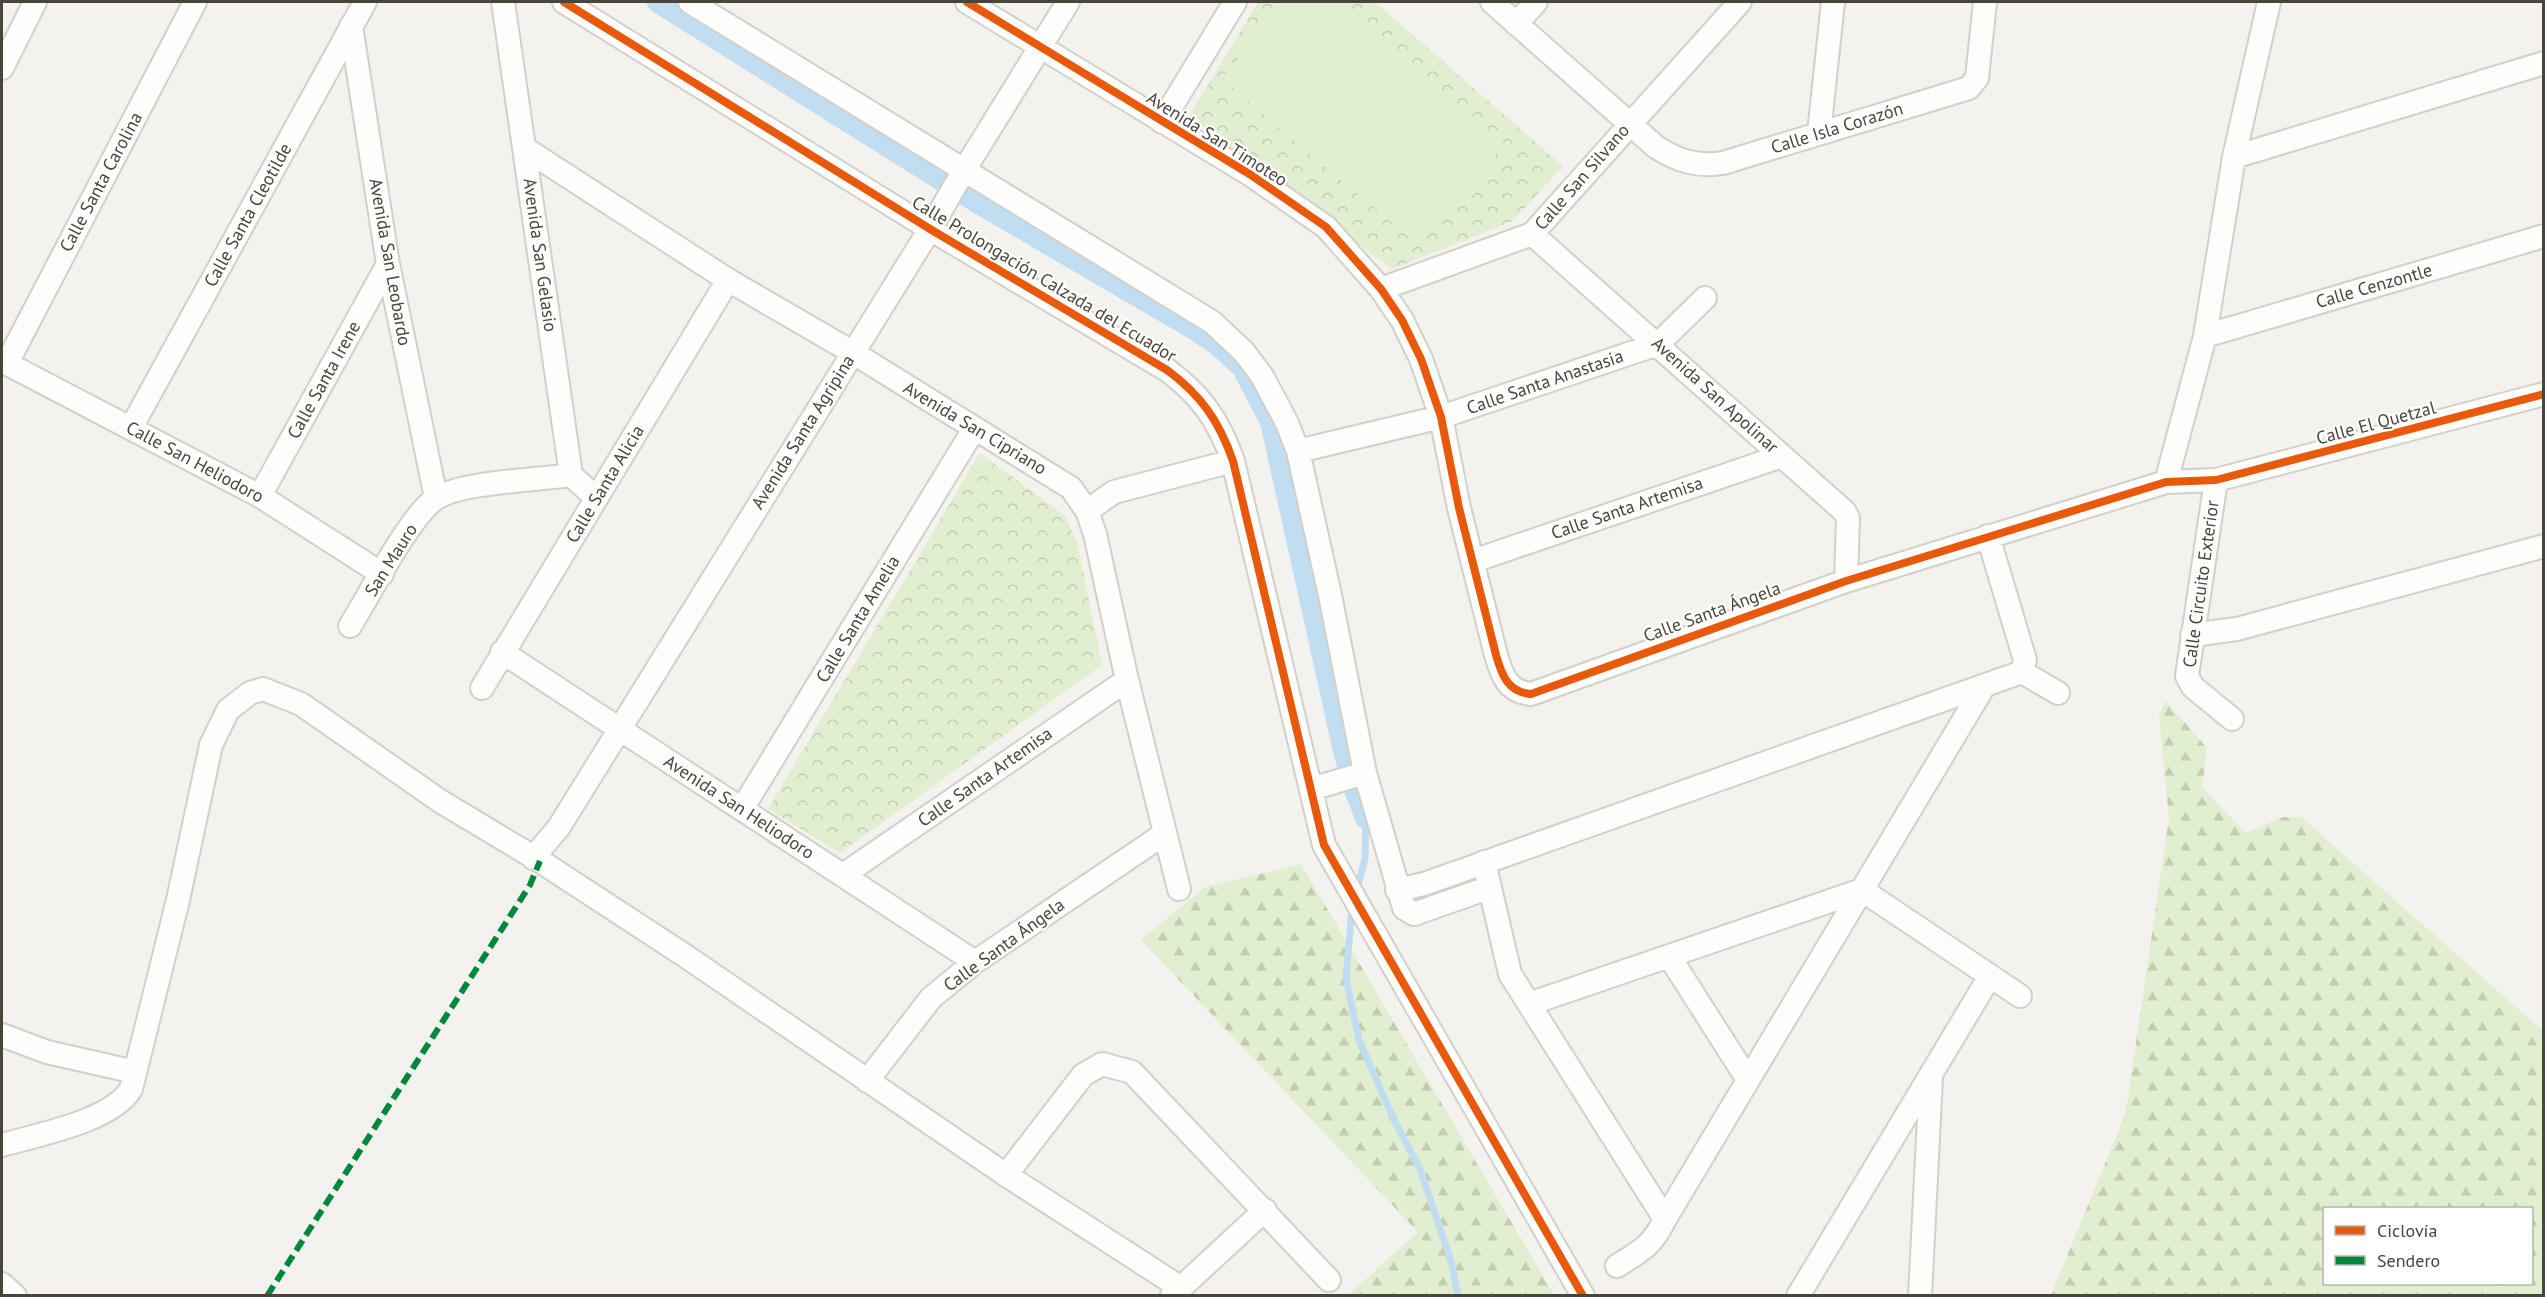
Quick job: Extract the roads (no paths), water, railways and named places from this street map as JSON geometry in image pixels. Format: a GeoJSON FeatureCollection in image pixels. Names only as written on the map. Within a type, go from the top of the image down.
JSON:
{"type":"FeatureCollection","features":[{"type":"Feature","properties":{"kind":"street"},"geometry":{"type":"LineString","coordinates":[[2,68],[36,2]]}},
{"type":"Feature","properties":{"kind":"street","name":"Calle Santa Carolina"},"geometry":{"type":"LineString","coordinates":[[4,362],[195,2]]}},
{"type":"Feature","properties":{"kind":"street","name":"Calle Santa Cleotilde"},"geometry":{"type":"LineString","coordinates":[[131,428],[365,2]]}},
{"type":"Feature","properties":{"kind":"street","name":"Avenida San Gelasio"},"geometry":{"type":"LineString","coordinates":[[503,2],[571,475]]}},
{"type":"Feature","properties":{"kind":"street","name":"Calle Prolongación Calzada del Ecuador"},"geometry":{"type":"LineString","coordinates":[[564,2],[935,221],[1189,386],[1218,423],[1233,461],[1324,844],[1583,1296]]}},
{"type":"Feature","properties":{"kind":"street"},"geometry":{"type":"LineString","coordinates":[[690,2],[817,78],[959,177],[1212,322],[1244,352],[1262,376],[1283,414],[1298,451],[1330,595],[1365,773],[1404,908],[1414,914],[1488,888]]}},
{"type":"Feature","properties":{"kind":"street","name":"Avenida San Timoteo"},"geometry":{"type":"LineString","coordinates":[[967,2],[1251,175],[1326,227],[1381,290],[1407,329],[1421,358],[1441,417],[1459,508],[1496,655]]}},
{"type":"Feature","properties":{"kind":"street","name":"Avenida Santa Agripina"},"geometry":{"type":"LineString","coordinates":[[533,858],[559,827],[935,221],[959,177],[1068,2]]}},
{"type":"Feature","properties":{"kind":"street"},"geometry":{"type":"LineString","coordinates":[[1162,122],[1235,2]]}},
{"type":"Feature","properties":{"kind":"street","name":"Calle Isla Corazón"},"geometry":{"type":"LineString","coordinates":[[1492,2],[1629,123],[1670,156],[1698,165],[1723,163],[1969,88],[1977,78],[1985,2]]}},
{"type":"Feature","properties":{"kind":"street"},"geometry":{"type":"LineString","coordinates":[[1516,24],[1536,2]]}},
{"type":"Feature","properties":{"kind":"street","name":"Calle San Silvano"},"geometry":{"type":"LineString","coordinates":[[1381,290],[1532,234],[1629,123],[1740,2]]}},
{"type":"Feature","properties":{"kind":"street"},"geometry":{"type":"LineString","coordinates":[[1819,133],[1833,2]]}},
{"type":"Feature","properties":{"kind":"street"},"geometry":{"type":"LineString","coordinates":[[2166,482],[2205,336],[2234,156],[2269,2]]}},
{"type":"Feature","properties":{"kind":"street","name":"Avenida San Leobardo"},"geometry":{"type":"LineString","coordinates":[[351,26],[388,264],[436,498]]}},
{"type":"Feature","properties":{"kind":"street"},"geometry":{"type":"LineString","coordinates":[[2234,156],[2544,63]]}},
{"type":"Feature","properties":{"kind":"street","name":"Avenida San Cipriano"},"geometry":{"type":"LineString","coordinates":[[524,148],[728,280],[852,352],[974,429],[1059,479],[1079,498],[1087,511],[1095,534],[1127,680],[1179,889]]}},
{"type":"Feature","properties":{"kind":"street","name":"Avenida San Apolinar"},"geometry":{"type":"LineString","coordinates":[[1532,234],[1658,344],[1848,518],[1846,581]]}},
{"type":"Feature","properties":{"kind":"street","name":"Calle Cenzontle"},"geometry":{"type":"LineString","coordinates":[[2205,336],[2544,236]]}},
{"type":"Feature","properties":{"kind":"street","name":"Calle Santa Irene"},"geometry":{"type":"LineString","coordinates":[[260,496],[388,264]]}},
{"type":"Feature","properties":{"kind":"street","name":"Calle Santa Alicia"},"geometry":{"type":"LineString","coordinates":[[482,688],[502,651],[728,280]]}},
{"type":"Feature","properties":{"kind":"street","name":"Calle Santa Anastasia"},"geometry":{"type":"LineString","coordinates":[[1298,451],[1441,417],[1658,344],[1705,298]]}},
{"type":"Feature","properties":{"kind":"street","name":"Calle San Heliodoro"},"geometry":{"type":"LineString","coordinates":[[4,362],[260,496],[382,574]]}},
{"type":"Feature","properties":{"kind":"street","name":"Calle El Quetzal"},"geometry":{"type":"LineString","coordinates":[[2166,482],[2216,480],[2544,394]]}},
{"type":"Feature","properties":{"kind":"street","name":"Calle Santa Amelia"},"geometry":{"type":"LineString","coordinates":[[742,809],[974,429]]}},
{"type":"Feature","properties":{"kind":"street","name":"Calle Santa Artemisa"},"geometry":{"type":"LineString","coordinates":[[1473,561],[1782,456]]}},
{"type":"Feature","properties":{"kind":"street"},"geometry":{"type":"LineString","coordinates":[[1087,511],[1114,492],[1233,461]]}},
{"type":"Feature","properties":{"kind":"street"},"geometry":{"type":"LineString","coordinates":[[436,498],[468,488],[571,475],[596,498]]}},
{"type":"Feature","properties":{"kind":"street","name":"Calle Circuito Exterior"},"geometry":{"type":"LineString","coordinates":[[2216,480],[2187,676],[2193,687],[2232,719]]}},
{"type":"Feature","properties":{"kind":"street","name":"Calle Santa Ángela"},"geometry":{"type":"LineString","coordinates":[[1496,655],[1502,675],[1511,687],[1520,693],[1532,694],[1846,581],[1959,544],[2166,482]]}},
{"type":"Feature","properties":{"kind":"street","name":"San Mauro"},"geometry":{"type":"LineString","coordinates":[[350,626],[418,516],[436,498]]}},
{"type":"Feature","properties":{"kind":"street"},"geometry":{"type":"LineString","coordinates":[[1988,536],[2025,660],[2022,672]]}},
{"type":"Feature","properties":{"kind":"street"},"geometry":{"type":"LineString","coordinates":[[2192,635],[2237,629],[2544,546]]}},
{"type":"Feature","properties":{"kind":"street","name":"Avenida San Heliodoro"},"geometry":{"type":"LineString","coordinates":[[502,651],[975,962]]}},
{"type":"Feature","properties":{"kind":"street"},"geometry":{"type":"LineString","coordinates":[[1397,890],[1424,884],[2022,672]]}},
{"type":"Feature","properties":{"kind":"street"},"geometry":{"type":"LineString","coordinates":[[2022,672],[2058,693]]}},
{"type":"Feature","properties":{"kind":"street","name":"Calle Santa Artemisa"},"geometry":{"type":"LineString","coordinates":[[843,875],[1127,680]]}},
{"type":"Feature","properties":{"kind":"street"},"geometry":{"type":"LineString","coordinates":[[1617,1266],[1648,1246],[1656,1238],[1665,1219],[1984,686]]}},
{"type":"Feature","properties":{"kind":"street"},"geometry":{"type":"LineString","coordinates":[[2,1145],[50,1131],[110,1109],[125,1099],[135,1072],[178,900],[211,746],[228,710],[250,693],[263,689],[301,704],[440,801],[684,955],[1177,1292],[1265,1210]]}},
{"type":"Feature","properties":{"kind":"street"},"geometry":{"type":"LineString","coordinates":[[1311,789],[1365,773]]}},
{"type":"Feature","properties":{"kind":"street","name":"Calle Santa Ángela"},"geometry":{"type":"LineString","coordinates":[[867,1081],[931,998],[975,962],[1164,834]]}},
{"type":"Feature","properties":{"kind":"street"},"geometry":{"type":"LineString","coordinates":[[1485,862],[1488,888],[1510,974],[1665,1219]]}},
{"type":"Feature","properties":{"kind":"street"},"geometry":{"type":"LineString","coordinates":[[1529,1004],[1862,890]]}},
{"type":"Feature","properties":{"kind":"street"},"geometry":{"type":"LineString","coordinates":[[1862,890],[2020,996]]}},
{"type":"Feature","properties":{"kind":"street"},"geometry":{"type":"LineString","coordinates":[[1669,956],[1748,1080]]}},
{"type":"Feature","properties":{"kind":"street"},"geometry":{"type":"LineString","coordinates":[[1798,1296],[1990,976]]}},
{"type":"Feature","properties":{"kind":"street"},"geometry":{"type":"LineString","coordinates":[[2,1035],[47,1052],[135,1072]]}},
{"type":"Feature","properties":{"kind":"street"},"geometry":{"type":"LineString","coordinates":[[1006,1175],[1083,1075],[1102,1064],[1132,1072],[1329,1280]]}},
{"type":"Feature","properties":{"kind":"street"},"geometry":{"type":"LineString","coordinates":[[1920,1296],[1931,1075]]}},
{"type":"Feature","properties":{"kind":"street"},"geometry":{"type":"LineString","coordinates":[[2,1284],[15,1296]]}},
{"type":"Feature","properties":{"kind":"waterway"},"geometry":{"type":"LineString","coordinates":[[658,2],[977,202],[1196,330],[1218,345],[1243,368],[1271,422],[1342,742],[1352,782],[1366,818]]}},
{"type":"Feature","properties":{"kind":"waterway"},"geometry":{"type":"LineString","coordinates":[[1356,892],[1365,859],[1366,818]]}},
{"type":"Feature","properties":{"kind":"waterway"},"geometry":{"type":"LineString","coordinates":[[1352,908],[1346,978],[1359,1040],[1394,1120],[1420,1169],[1451,1261],[1458,1296]]}}]}
